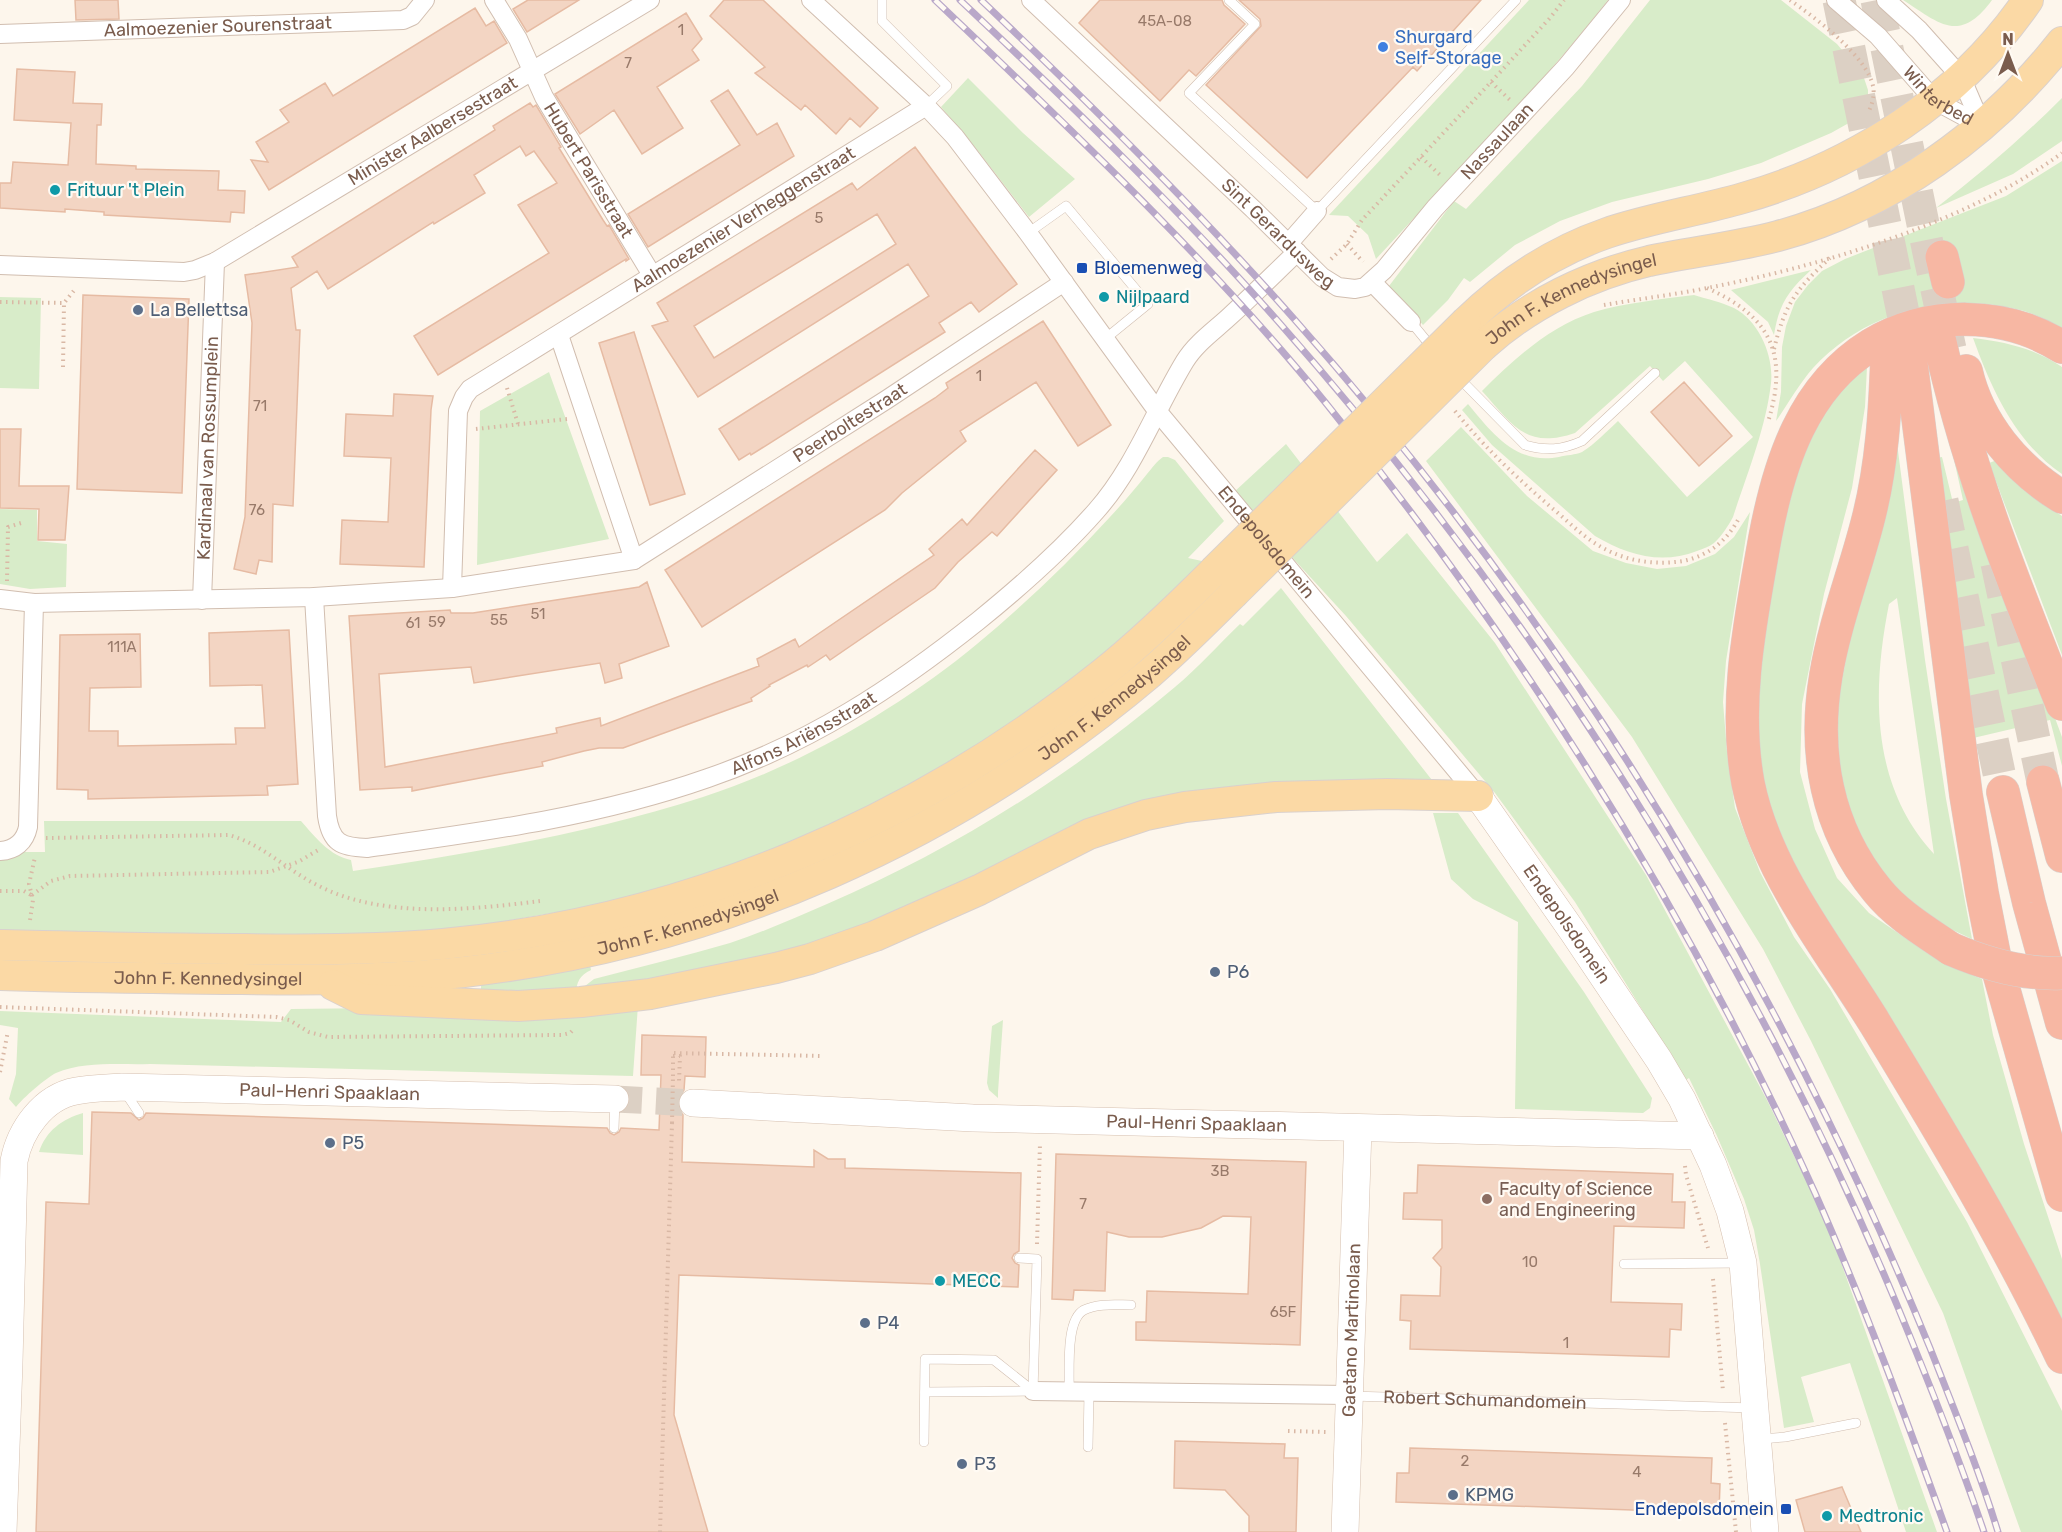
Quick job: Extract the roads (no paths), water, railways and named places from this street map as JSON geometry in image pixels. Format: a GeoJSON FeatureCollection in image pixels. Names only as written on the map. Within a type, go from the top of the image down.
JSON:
{"type":"FeatureCollection","features":[{"type":"Feature","properties":{"kind":"highway"},"geometry":{"type":"LineString","coordinates":[[2062,347],[2028,331],[1992,321],[1958,320],[1928,323],[1896,333],[1861,351],[1822,387],[1809,405],[1791,444],[1768,524],[1746,660],[1743,726],[1749,786],[1770,850],[1804,913],[1874,1021],[1934,1121],[1993,1226],[2062,1357]]}},
{"type":"Feature","properties":{"kind":"highway"},"geometry":{"type":"LineString","coordinates":[[1924,347],[1967,377],[1975,400],[1994,433],[2026,471],[2062,497]]}},
{"type":"Feature","properties":{"kind":"highway"},"geometry":{"type":"LineString","coordinates":[[1924,347],[1958,415],[1986,506],[2062,704]]}},
{"type":"Feature","properties":{"kind":"highway"},"geometry":{"type":"LineString","coordinates":[[1924,347],[1884,434],[1878,474],[1826,675],[1822,719],[1826,786],[1840,830],[1864,873],[1877,891],[1914,924],[1951,949],[2002,967],[2027,972],[2062,973]]}},
{"type":"Feature","properties":{"kind":"highway"},"geometry":{"type":"LineString","coordinates":[[1924,347],[1966,795],[1995,958],[2062,1195]]}},
{"type":"Feature","properties":{"kind":"highway"},"geometry":{"type":"LineString","coordinates":[[2043,782],[2062,856]]}},
{"type":"Feature","properties":{"kind":"highway"},"geometry":{"type":"LineString","coordinates":[[2003,792],[2029,903],[2062,1023]]}},
{"type":"Feature","properties":{"kind":"main road","name":"John F. Kennedysingel"},"geometry":{"type":"LineString","coordinates":[[0,945],[301,949],[443,944],[513,935],[582,922],[694,893],[786,860],[850,832],[976,762],[1036,723],[1148,636],[1466,322],[1519,277],[1564,251],[1607,233],[1744,198],[1797,180],[1837,163],[1912,118],[1934,100],[1989,49],[2028,0]]}},
{"type":"Feature","properties":{"kind":"main road","name":"John F. Kennedysingel"},"geometry":{"type":"LineString","coordinates":[[0,975],[323,980],[442,974],[560,958],[671,931],[763,901],[855,863],[961,806],[1072,734],[1151,672],[1484,345],[1524,313],[1548,299],[1607,274],[1648,262],[1779,236],[1841,213],[1902,182],[1933,163],[1982,126],[2019,93],[2062,42]]}},
{"type":"Feature","properties":{"kind":"main road"},"geometry":{"type":"LineString","coordinates":[[323,980],[342,992],[361,999],[476,1004],[535,1006],[650,994],[776,968],[875,936],[979,890],[1089,834],[1146,815],[1185,807],[1276,797],[1387,794],[1478,796]]}},
{"type":"Feature","properties":{"kind":"street","name":"Aalmoezenier Sourenstraat"},"geometry":{"type":"LineString","coordinates":[[0,34],[403,20],[412,16],[424,0]]}},
{"type":"Feature","properties":{"kind":"street","name":"Hubert Parisstraat"},"geometry":{"type":"LineString","coordinates":[[494,0],[518,39],[544,97],[652,275]]}},
{"type":"Feature","properties":{"kind":"street","name":"Minister Aalbersestraat"},"geometry":{"type":"LineString","coordinates":[[215,262],[650,0]]}},
{"type":"Feature","properties":{"kind":"street"},"geometry":{"type":"LineString","coordinates":[[811,0],[926,106],[955,137],[1158,412]]}},
{"type":"Feature","properties":{"kind":"street","name":"Sint Gerardusweg"},"geometry":{"type":"LineString","coordinates":[[1031,0],[1327,281],[1345,288],[1360,288],[1372,282]]}},
{"type":"Feature","properties":{"kind":"street","name":"Nassaulaan"},"geometry":{"type":"LineString","coordinates":[[1372,282],[1435,208],[1566,68],[1621,0]]}},
{"type":"Feature","properties":{"kind":"street","name":"Winterbed"},"geometry":{"type":"LineString","coordinates":[[1836,0],[1878,36],[1934,100],[1982,126]]}},
{"type":"Feature","properties":{"kind":"street","name":"Winterbed"},"geometry":{"type":"LineString","coordinates":[[1886,0],[1919,30],[1960,77],[1982,126]]}},
{"type":"Feature","properties":{"kind":"street","name":"Aalmoezenier Verheggenstraat"},"geometry":{"type":"LineString","coordinates":[[452,588],[458,411],[464,397],[471,389],[926,106]]}},
{"type":"Feature","properties":{"kind":"street","name":"Alfons Ariënsstraat"},"geometry":{"type":"LineString","coordinates":[[314,597],[327,816],[331,833],[336,840],[348,847],[367,848],[520,827],[595,810],[706,778],[754,760],[808,735],[898,682],[934,657],[1023,585],[1063,548],[1099,508],[1134,457],[1191,353],[1293,247],[1317,211]]}},
{"type":"Feature","properties":{"kind":"street"},"geometry":{"type":"LineString","coordinates":[[0,265],[184,272],[215,262]]}},
{"type":"Feature","properties":{"kind":"street","name":"Kardinaal van Rossumplein"},"geometry":{"type":"LineString","coordinates":[[202,600],[215,262]]}},
{"type":"Feature","properties":{"kind":"street","name":"Peerboltestraat"},"geometry":{"type":"LineString","coordinates":[[634,560],[886,400],[1064,282]]}},
{"type":"Feature","properties":{"kind":"street"},"geometry":{"type":"LineString","coordinates":[[1372,282],[1411,322]]}},
{"type":"Feature","properties":{"kind":"street"},"geometry":{"type":"LineString","coordinates":[[4,599],[34,603],[314,597],[452,588],[634,560],[560,335]]}},
{"type":"Feature","properties":{"kind":"street","name":"Endepolsdomein"},"geometry":{"type":"LineString","coordinates":[[1158,412],[1478,796],[1573,932],[1659,1060],[1682,1099],[1723,1190],[1743,1263],[1765,1532]]}},
{"type":"Feature","properties":{"kind":"street"},"geometry":{"type":"LineString","coordinates":[[0,851],[12,849],[31,838],[29,823],[34,603]]}},
{"type":"Feature","properties":{"kind":"street","name":"Paul-Henri Spaaklaan"},"geometry":{"type":"LineString","coordinates":[[3,1532],[14,1161],[22,1135],[48,1103],[75,1091],[122,1087],[615,1100]]}},
{"type":"Feature","properties":{"kind":"street","name":"Paul-Henri Spaaklaan"},"geometry":{"type":"LineString","coordinates":[[686,1092],[973,1118],[1700,1136]]}},
{"type":"Feature","properties":{"kind":"street","name":"Gaetano Martinolaan"},"geometry":{"type":"LineString","coordinates":[[1345,1532],[1358,1128]]}},
{"type":"Feature","properties":{"kind":"street","name":"Robert Schumandomein"},"geometry":{"type":"LineString","coordinates":[[1033,1391],[1350,1395]]}},
{"type":"Feature","properties":{"kind":"lane"},"geometry":{"type":"LineString","coordinates":[[882,0],[882,21],[947,86],[926,106]]}},
{"type":"Feature","properties":{"kind":"lane"},"geometry":{"type":"LineString","coordinates":[[1228,0],[1255,24],[1189,93],[1317,211],[1516,0]]}},
{"type":"Feature","properties":{"kind":"lane"},"geometry":{"type":"LineString","coordinates":[[1028,233],[1066,207],[1148,304],[1105,339]]}},
{"type":"Feature","properties":{"kind":"lane"},"geometry":{"type":"LineString","coordinates":[[1411,322],[1442,358]]}},
{"type":"Feature","properties":{"kind":"lane"},"geometry":{"type":"LineString","coordinates":[[1450,368],[1465,386],[1525,445],[1553,450],[1567,448],[1582,441],[1655,373]]}},
{"type":"Feature","properties":{"kind":"lane"},"geometry":{"type":"LineString","coordinates":[[122,1087],[139,1113]]}},
{"type":"Feature","properties":{"kind":"lane"},"geometry":{"type":"LineString","coordinates":[[614,1128],[615,1100]]}},
{"type":"Feature","properties":{"kind":"lane"},"geometry":{"type":"LineString","coordinates":[[1019,1258],[1037,1259],[1033,1391]]}},
{"type":"Feature","properties":{"kind":"lane"},"geometry":{"type":"LineString","coordinates":[[1624,1264],[1743,1263]]}},
{"type":"Feature","properties":{"kind":"lane"},"geometry":{"type":"LineString","coordinates":[[1069,1391],[1071,1334],[1074,1320],[1082,1311],[1092,1307],[1131,1305]]}},
{"type":"Feature","properties":{"kind":"lane"},"geometry":{"type":"LineString","coordinates":[[924,1442],[925,1359],[994,1360],[1033,1391]]}},
{"type":"Feature","properties":{"kind":"lane"},"geometry":{"type":"LineString","coordinates":[[925,1392],[1033,1391]]}},
{"type":"Feature","properties":{"kind":"lane"},"geometry":{"type":"LineString","coordinates":[[1088,1447],[1089,1392]]}},
{"type":"Feature","properties":{"kind":"lane","name":"Robert Schumandomein"},"geometry":{"type":"LineString","coordinates":[[1350,1395],[1756,1408]]}},
{"type":"Feature","properties":{"kind":"lane"},"geometry":{"type":"LineString","coordinates":[[1758,1439],[1785,1437],[1856,1423]]}},
{"type":"Feature","properties":{"kind":"tunnel"},"geometry":{"type":"LineString","coordinates":[[1839,0],[1912,357]]}},
{"type":"Feature","properties":{"kind":"tunnel"},"geometry":{"type":"LineString","coordinates":[[1877,0],[1950,349]]}},
{"type":"Feature","properties":{"kind":"tunnel"},"geometry":{"type":"LineString","coordinates":[[1942,501],[2003,792]]}},
{"type":"Feature","properties":{"kind":"tunnel"},"geometry":{"type":"LineString","coordinates":[[1997,563],[2043,782]]}},
{"type":"Feature","properties":{"kind":"tunnel"},"geometry":{"type":"LineString","coordinates":[[615,1099],[693,1103]]}},
{"type":"Feature","properties":{"kind":"railway"},"geometry":{"type":"LineString","coordinates":[[935,0],[1136,195],[1280,348],[1397,494],[1466,588],[1532,684],[1596,782],[1655,882],[1712,984],[1765,1087],[1815,1193],[1851,1277],[1947,1532]]}},
{"type":"Feature","properties":{"kind":"railway"},"geometry":{"type":"LineString","coordinates":[[960,0],[1122,156],[1276,319],[1371,431],[1461,546],[1546,665],[1627,786],[1702,912],[1773,1040],[1838,1171],[1897,1305],[1984,1532]]}},
{"type":"Feature","properties":{"kind":"railway"},"geometry":{"type":"LineString","coordinates":[[981,0],[1141,157],[1295,320],[1373,411],[1448,505],[1520,602],[1588,701],[1653,802],[1714,906],[1827,1118],[1906,1290],[1930,1348],[1998,1532]]}},
{"type":"Feature","properties":{"kind":"place","name":"Shurgard Self-Storage"},"geometry":{"type":"Point","coordinates":[1383,47]}},
{"type":"Feature","properties":{"kind":"place","name":"Frituur 't Plein"},"geometry":{"type":"Point","coordinates":[55,190]}},
{"type":"Feature","properties":{"kind":"place","name":"Bloemenweg"},"geometry":{"type":"Point","coordinates":[1082,268]}},
{"type":"Feature","properties":{"kind":"place","name":"Nijlpaard"},"geometry":{"type":"Point","coordinates":[1104,297]}},
{"type":"Feature","properties":{"kind":"place","name":"La Bellettsa"},"geometry":{"type":"Point","coordinates":[138,310]}},
{"type":"Feature","properties":{"kind":"place","name":"P6"},"geometry":{"type":"Point","coordinates":[1215,972]}},
{"type":"Feature","properties":{"kind":"place","name":"P5"},"geometry":{"type":"Point","coordinates":[330,1143]}},
{"type":"Feature","properties":{"kind":"place","name":"Faculty of Science and Engineering"},"geometry":{"type":"Point","coordinates":[1487,1199]}},
{"type":"Feature","properties":{"kind":"place","name":"MECC"},"geometry":{"type":"Point","coordinates":[940,1281]}},
{"type":"Feature","properties":{"kind":"place","name":"P4"},"geometry":{"type":"Point","coordinates":[865,1323]}},
{"type":"Feature","properties":{"kind":"place","name":"P3"},"geometry":{"type":"Point","coordinates":[962,1464]}},
{"type":"Feature","properties":{"kind":"place","name":"KPMG"},"geometry":{"type":"Point","coordinates":[1453,1495]}},
{"type":"Feature","properties":{"kind":"place","name":"Endepolsdomein"},"geometry":{"type":"Point","coordinates":[1786,1509]}},
{"type":"Feature","properties":{"kind":"place","name":"Medtronic"},"geometry":{"type":"Point","coordinates":[1827,1516]}}]}
